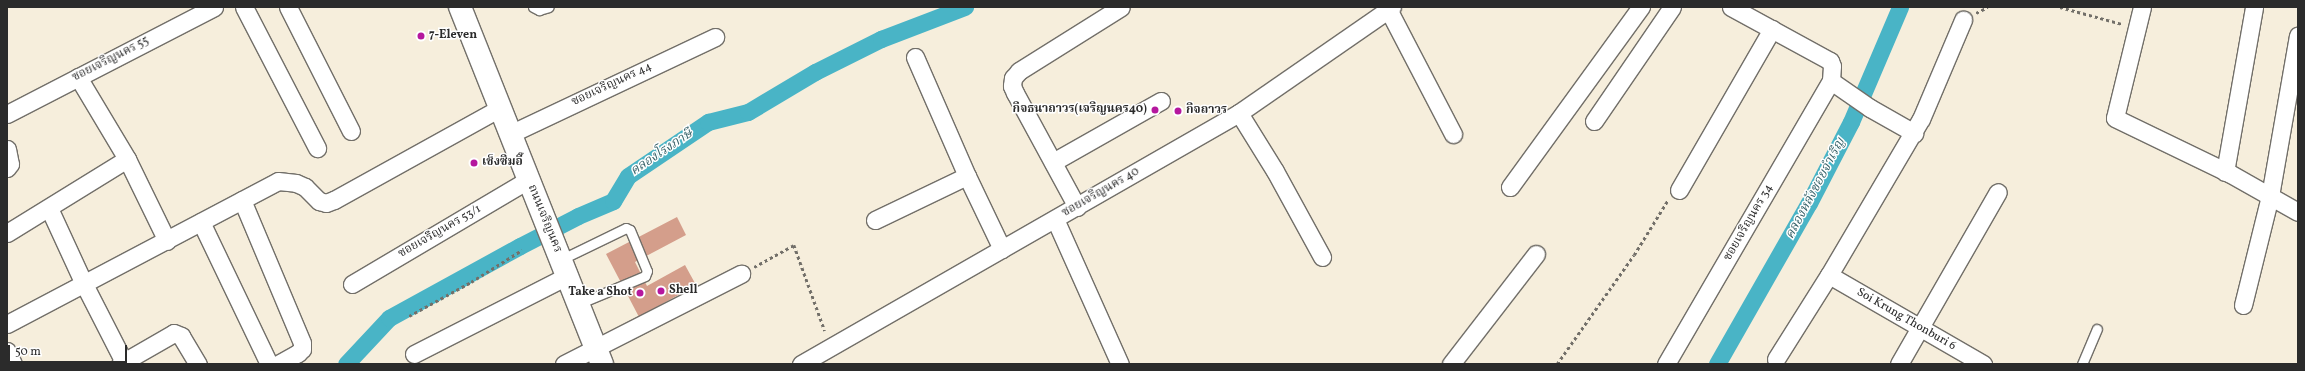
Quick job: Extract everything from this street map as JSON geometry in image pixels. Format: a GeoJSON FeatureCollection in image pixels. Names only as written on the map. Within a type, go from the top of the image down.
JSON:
{"type":"FeatureCollection","features":[{"type":"Feature","properties":{"kind":"main road","name":"ถนนเจริญนคร"},"geometry":{"type":"LineString","coordinates":[[464,9],[510,134],[599,356]]}},
{"type":"Feature","properties":{"kind":"street","name":"ซอยเจริญนคร 55"},"geometry":{"type":"LineString","coordinates":[[7,114],[214,7]]}},
{"type":"Feature","properties":{"kind":"street"},"geometry":{"type":"LineString","coordinates":[[244,7],[316,148]]}},
{"type":"Feature","properties":{"kind":"street"},"geometry":{"type":"LineString","coordinates":[[288,7],[351,131]]}},
{"type":"Feature","properties":{"kind":"street"},"geometry":{"type":"LineString","coordinates":[[1077,207],[1012,86],[1013,78],[1019,72],[1121,7]]}},
{"type":"Feature","properties":{"kind":"street"},"geometry":{"type":"LineString","coordinates":[[1510,187],[1641,7]]}},
{"type":"Feature","properties":{"kind":"street"},"geometry":{"type":"LineString","coordinates":[[1594,121],[1672,7]]}},
{"type":"Feature","properties":{"kind":"street"},"geometry":{"type":"LineString","coordinates":[[1731,7],[1830,61],[1832,66],[1830,81],[1870,108],[1914,133]]}},
{"type":"Feature","properties":{"kind":"street"},"geometry":{"type":"LineString","coordinates":[[2142,7],[2115,118],[2225,172],[2298,212]]}},
{"type":"Feature","properties":{"kind":"street"},"geometry":{"type":"LineString","coordinates":[[2225,172],[2254,7]]}},
{"type":"Feature","properties":{"kind":"street"},"geometry":{"type":"LineString","coordinates":[[1390,8],[1453,134]]}},
{"type":"Feature","properties":{"kind":"street","name":"ซอยเจริญนคร 40"},"geometry":{"type":"LineString","coordinates":[[801,364],[1240,113],[1390,8]]}},
{"type":"Feature","properties":{"kind":"street"},"geometry":{"type":"LineString","coordinates":[[1776,359],[1829,275],[1914,133],[1962,20]]}},
{"type":"Feature","properties":{"kind":"street"},"geometry":{"type":"LineString","coordinates":[[1679,190],[1772,29]]}},
{"type":"Feature","properties":{"kind":"street"},"geometry":{"type":"LineString","coordinates":[[2243,305],[2270,196],[2298,34]]}},
{"type":"Feature","properties":{"kind":"street","name":"ซอยเจริญนคร 44"},"geometry":{"type":"LineString","coordinates":[[510,134],[715,37]]}},
{"type":"Feature","properties":{"kind":"street"},"geometry":{"type":"LineString","coordinates":[[915,57],[967,176],[1002,249]]}},
{"type":"Feature","properties":{"kind":"street"},"geometry":{"type":"LineString","coordinates":[[78,77],[127,159],[167,241]]}},
{"type":"Feature","properties":{"kind":"street","name":"ซอยเจริญนคร 34"},"geometry":{"type":"LineString","coordinates":[[1672,362],[1830,81]]}},
{"type":"Feature","properties":{"kind":"street"},"geometry":{"type":"LineString","coordinates":[[1053,162],[1161,100]]}},
{"type":"Feature","properties":{"kind":"street"},"geometry":{"type":"LineString","coordinates":[[7,324],[167,241],[278,181],[296,183],[305,187],[319,202],[326,203],[334,200],[500,108]]}},
{"type":"Feature","properties":{"kind":"street"},"geometry":{"type":"LineString","coordinates":[[1240,113],[1275,171],[1322,257]]}},
{"type":"Feature","properties":{"kind":"street"},"geometry":{"type":"LineString","coordinates":[[7,149],[10,164],[7,168]]}},
{"type":"Feature","properties":{"kind":"street"},"geometry":{"type":"LineString","coordinates":[[7,233],[127,159]]}},
{"type":"Feature","properties":{"kind":"street"},"geometry":{"type":"LineString","coordinates":[[875,220],[967,176]]}},
{"type":"Feature","properties":{"kind":"street","name":"ซอยเจริญนคร 53/1"},"geometry":{"type":"LineString","coordinates":[[352,284],[528,180]]}},
{"type":"Feature","properties":{"kind":"street"},"geometry":{"type":"LineString","coordinates":[[1899,364],[1998,192]]}},
{"type":"Feature","properties":{"kind":"street"},"geometry":{"type":"LineString","coordinates":[[242,200],[302,343],[302,349],[298,353],[278,364]]}},
{"type":"Feature","properties":{"kind":"street"},"geometry":{"type":"LineString","coordinates":[[49,208],[123,363],[174,333],[181,336],[198,364]]}},
{"type":"Feature","properties":{"kind":"street"},"geometry":{"type":"LineString","coordinates":[[1055,219],[1120,364]]}},
{"type":"Feature","properties":{"kind":"street"},"geometry":{"type":"LineString","coordinates":[[201,222],[269,364]]}},
{"type":"Feature","properties":{"kind":"street"},"geometry":{"type":"LineString","coordinates":[[1451,364],[1536,254]]}},
{"type":"Feature","properties":{"kind":"street"},"geometry":{"type":"LineString","coordinates":[[414,354],[563,268]]}},
{"type":"Feature","properties":{"kind":"street"},"geometry":{"type":"LineString","coordinates":[[564,364],[599,356],[741,274]]}},
{"type":"Feature","properties":{"kind":"street","name":"Soi Krung Thonburi 6"},"geometry":{"type":"LineString","coordinates":[[1829,275],[1983,364]]}},
{"type":"Feature","properties":{"kind":"street"},"geometry":{"type":"LineString","coordinates":[[7,351],[13,364]]}},
{"type":"Feature","properties":{"kind":"lane"},"geometry":{"type":"LineString","coordinates":[[533,7],[539,10],[549,7]]}},
{"type":"Feature","properties":{"kind":"lane"},"geometry":{"type":"LineString","coordinates":[[563,268],[626,228],[630,230],[647,271],[645,276],[578,304]]}},
{"type":"Feature","properties":{"kind":"lane"},"geometry":{"type":"LineString","coordinates":[[2082,364],[2097,329]]}},
{"type":"Feature","properties":{"kind":"path"},"geometry":{"type":"LineString","coordinates":[[2060,7],[2136,28]]}},
{"type":"Feature","properties":{"kind":"path"},"geometry":{"type":"LineString","coordinates":[[1557,364],[1634,255],[1671,195],[1679,190]]}},
{"type":"Feature","properties":{"kind":"path"},"geometry":{"type":"LineString","coordinates":[[741,274],[794,245],[831,348]]}},
{"type":"Feature","properties":{"kind":"path"},"geometry":{"type":"LineString","coordinates":[[409,316],[471,282],[522,250]]}},
{"type":"Feature","properties":{"kind":"building"},"geometry":{"type":"Polygon","coordinates":[[[677,217],[686,235],[635,262],[647,286],[685,265],[696,285],[639,317],[606,254],[677,217]]]}},
{"type":"Feature","properties":{"kind":"waterway","name":"คลองโรงภาษี"},"geometry":{"type":"LineString","coordinates":[[346,364],[389,318],[520,246],[578,216],[613,201],[628,176],[708,122],[748,112],[815,72],[881,39],[965,7]]}},
{"type":"Feature","properties":{"kind":"waterway","name":"คลองหลังซอยจำเริญ"},"geometry":{"type":"LineString","coordinates":[[1717,364],[1809,203],[1851,122],[1900,7]]}},
{"type":"Feature","properties":{"kind":"place","name":"7-Eleven"},"geometry":{"type":"Point","coordinates":[421,36]}},
{"type":"Feature","properties":{"kind":"place","name":"กิจธนาถาวร(เจริญนคร40)"},"geometry":{"type":"Point","coordinates":[1155,110]}},
{"type":"Feature","properties":{"kind":"place","name":"กิจถาวร"},"geometry":{"type":"Point","coordinates":[1178,111]}},
{"type":"Feature","properties":{"kind":"place","name":"เช็งซิมอี๊"},"geometry":{"type":"Point","coordinates":[474,163]}},
{"type":"Feature","properties":{"kind":"place","name":"Shell"},"geometry":{"type":"Point","coordinates":[661,291]}},
{"type":"Feature","properties":{"kind":"place","name":"Take a Shot"},"geometry":{"type":"Point","coordinates":[640,293]}}]}
